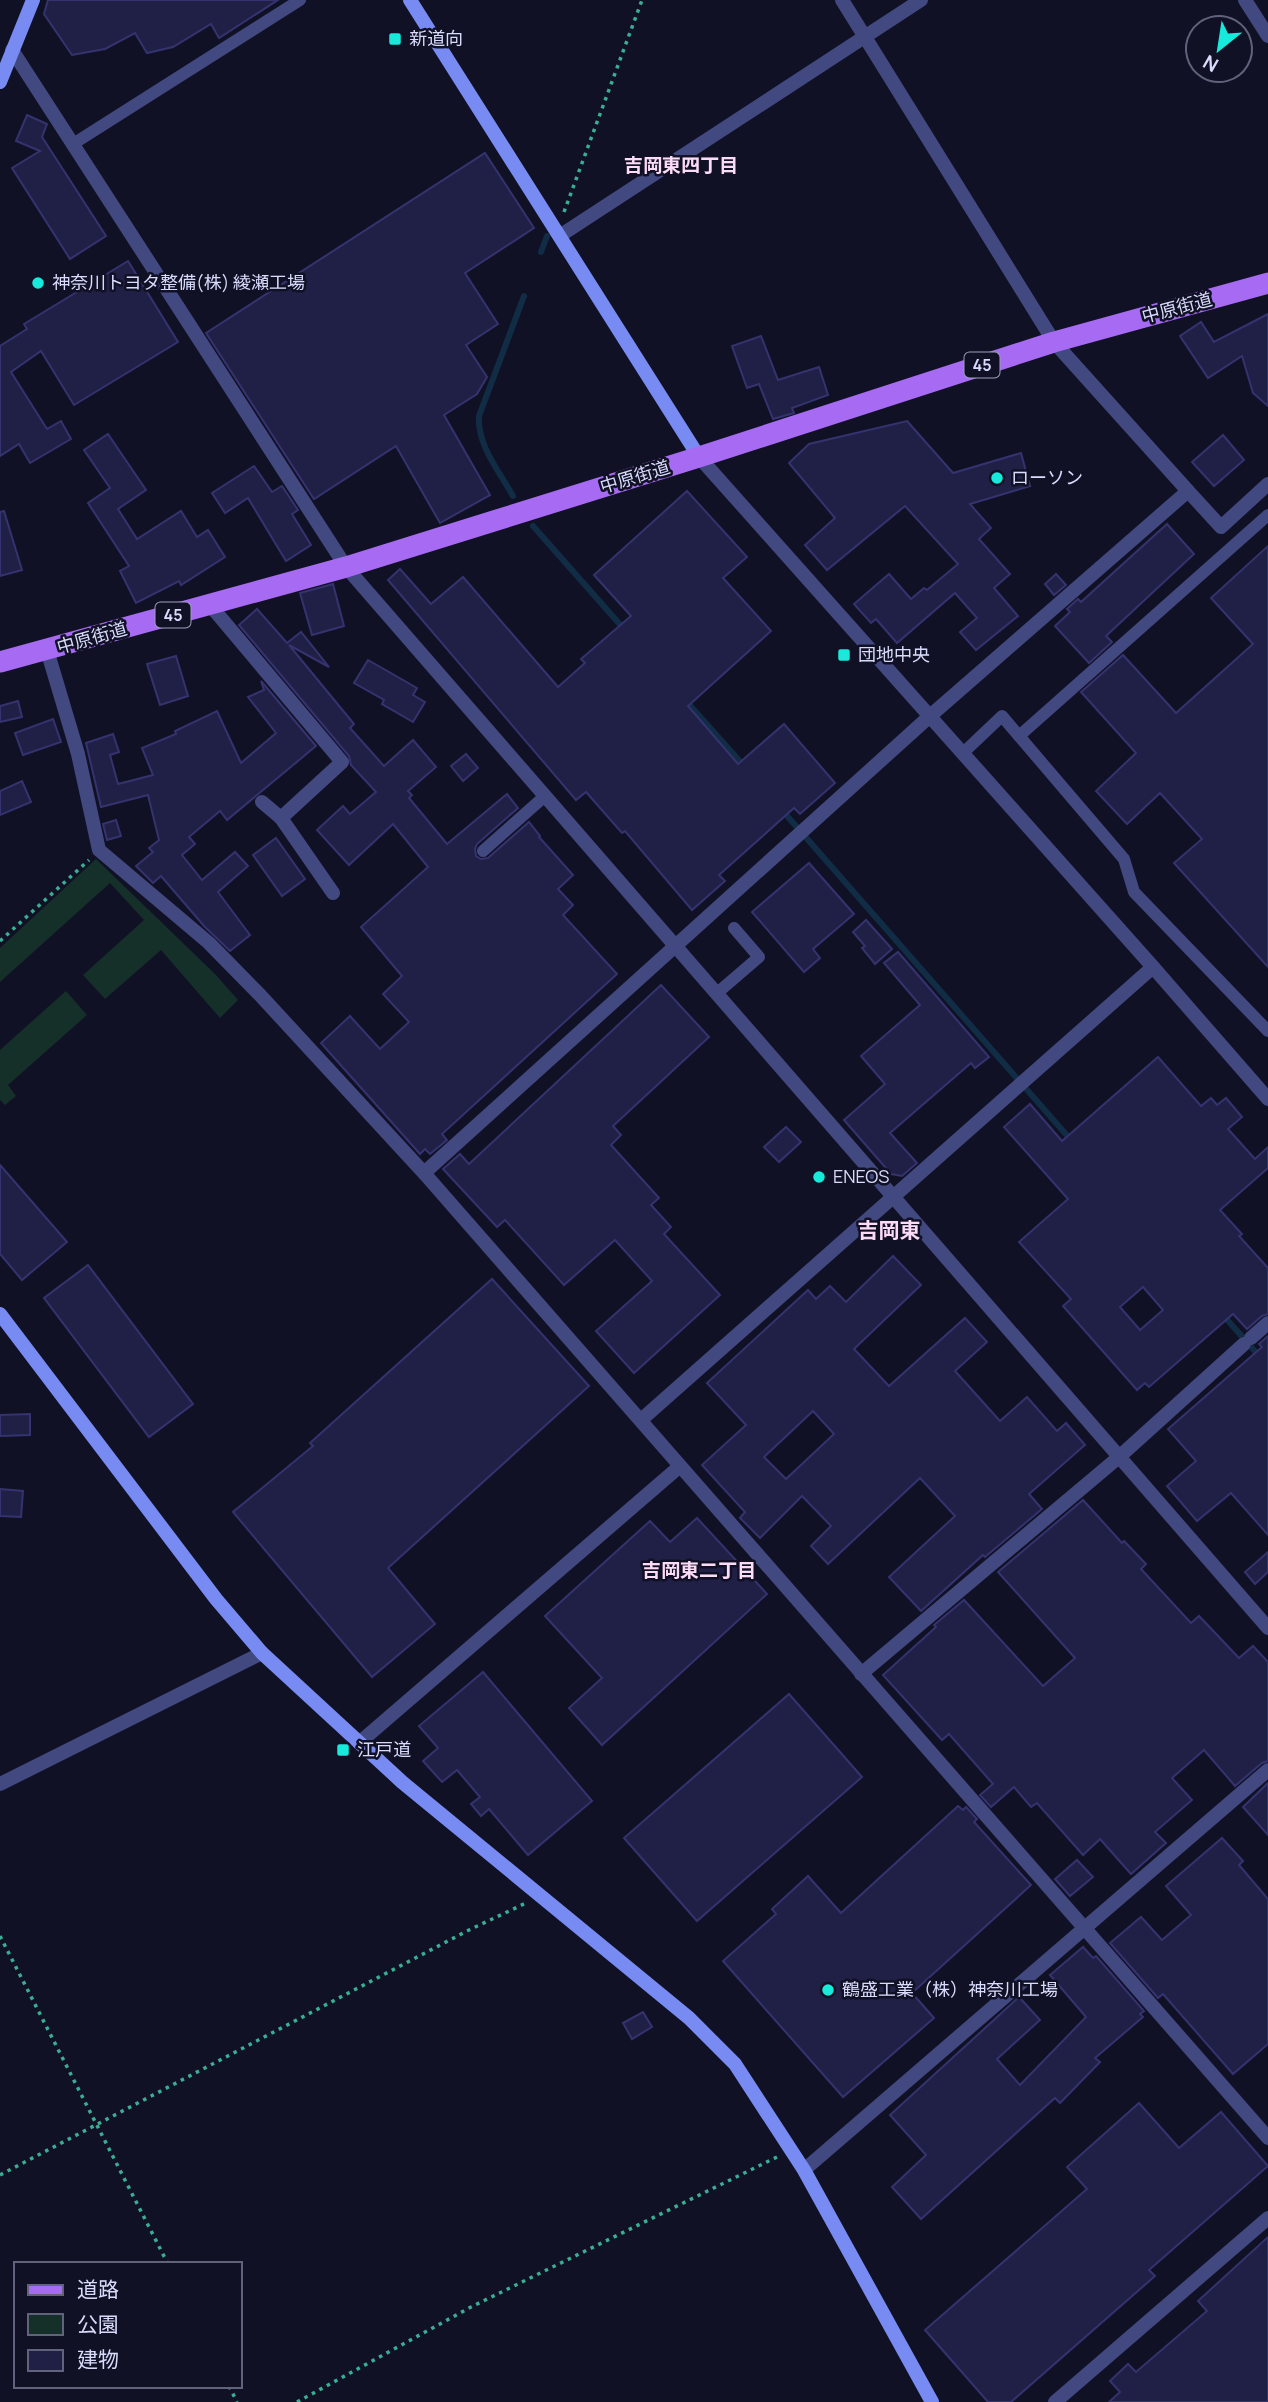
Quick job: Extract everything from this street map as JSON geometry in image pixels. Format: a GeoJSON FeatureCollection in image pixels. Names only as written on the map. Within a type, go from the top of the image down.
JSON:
{"type":"FeatureCollection","features":[{"type":"Feature","properties":{"kind":"main road","name":"中原街道"},"geometry":{"type":"LineString","coordinates":[[0,662],[346,567],[1054,342],[1268,284]]}},
{"type":"Feature","properties":{"kind":"street"},"geometry":{"type":"LineString","coordinates":[[0,82],[33,0]]}},
{"type":"Feature","properties":{"kind":"street"},"geometry":{"type":"LineString","coordinates":[[410,0],[699,457],[1268,1100]]}},
{"type":"Feature","properties":{"kind":"street"},"geometry":{"type":"LineString","coordinates":[[842,0],[1054,342],[1222,527],[1268,484]]}},
{"type":"Feature","properties":{"kind":"street"},"geometry":{"type":"LineString","coordinates":[[559,232],[921,0]]}},
{"type":"Feature","properties":{"kind":"street"},"geometry":{"type":"LineString","coordinates":[[1245,0],[1268,36]]}},
{"type":"Feature","properties":{"kind":"street"},"geometry":{"type":"LineString","coordinates":[[12,50],[346,567],[1268,1628]]}},
{"type":"Feature","properties":{"kind":"street"},"geometry":{"type":"LineString","coordinates":[[424,1173],[801,831],[1188,491]]}},
{"type":"Feature","properties":{"kind":"street"},"geometry":{"type":"LineString","coordinates":[[210,605],[342,762],[281,818]]}},
{"type":"Feature","properties":{"kind":"street"},"geometry":{"type":"LineString","coordinates":[[47,650],[78,754],[99,850],[209,943],[424,1173],[1268,2138]]}},
{"type":"Feature","properties":{"kind":"street"},"geometry":{"type":"LineString","coordinates":[[262,802],[281,818],[333,893]]}},
{"type":"Feature","properties":{"kind":"street"},"geometry":{"type":"LineString","coordinates":[[641,1420],[1153,967]]}},
{"type":"Feature","properties":{"kind":"street"},"geometry":{"type":"LineString","coordinates":[[0,1314],[216,1599],[262,1653],[429,1805],[690,2018],[719,2046],[741,2073],[804,2170],[932,2402]]}},
{"type":"Feature","properties":{"kind":"street"},"geometry":{"type":"LineString","coordinates":[[861,1674],[1119,1457],[1268,1323]]}},
{"type":"Feature","properties":{"kind":"street"},"geometry":{"type":"LineString","coordinates":[[359,1743],[680,1467]]}},
{"type":"Feature","properties":{"kind":"street"},"geometry":{"type":"LineString","coordinates":[[0,1784],[262,1653]]}},
{"type":"Feature","properties":{"kind":"street"},"geometry":{"type":"LineString","coordinates":[[804,2170],[1268,1770]]}},
{"type":"Feature","properties":{"kind":"street"},"geometry":{"type":"LineString","coordinates":[[1055,2402],[1268,2218]]}},
{"type":"Feature","properties":{"kind":"lane"},"geometry":{"type":"LineString","coordinates":[[73,144],[300,0]]}},
{"type":"Feature","properties":{"kind":"lane"},"geometry":{"type":"LineString","coordinates":[[1018,736],[1268,515]]}},
{"type":"Feature","properties":{"kind":"lane"},"geometry":{"type":"LineString","coordinates":[[963,753],[1002,716],[1124,859],[1134,892],[1268,1031]]}},
{"type":"Feature","properties":{"kind":"lane"},"geometry":{"type":"LineString","coordinates":[[483,851],[545,796]]}},
{"type":"Feature","properties":{"kind":"lane"},"geometry":{"type":"LineString","coordinates":[[716,994],[759,957],[734,928]]}},
{"type":"Feature","properties":{"kind":"path"},"geometry":{"type":"LineString","coordinates":[[559,232],[642,0]]}},
{"type":"Feature","properties":{"kind":"path"},"geometry":{"type":"LineString","coordinates":[[0,941],[99,850]]}},
{"type":"Feature","properties":{"kind":"path"},"geometry":{"type":"LineString","coordinates":[[0,2175],[469,1930],[525,1905],[534,1891]]}},
{"type":"Feature","properties":{"kind":"path"},"geometry":{"type":"LineString","coordinates":[[0,1936],[167,2262]]}},
{"type":"Feature","properties":{"kind":"path"},"geometry":{"type":"LineString","coordinates":[[297,2402],[471,2307],[790,2149]]}},
{"type":"Feature","properties":{"kind":"green space"},"geometry":{"type":"Polygon","coordinates":[[[96,859],[216,975],[238,1000],[220,1018],[161,950],[105,999],[83,975],[144,920],[110,883],[0,982],[0,948],[96,859]]]}},
{"type":"Feature","properties":{"kind":"green space"},"geometry":{"type":"Polygon","coordinates":[[[66,991],[87,1015],[8,1085],[16,1096],[5,1105],[0,1100],[0,1050],[66,991]]]}},
{"type":"Feature","properties":{"kind":"building"},"geometry":{"type":"Polygon","coordinates":[[[48,0],[278,0],[219,38],[211,24],[173,47],[147,53],[135,33],[105,49],[72,55],[44,14],[48,0]]]}},
{"type":"Feature","properties":{"kind":"building"},"geometry":{"type":"Polygon","coordinates":[[[27,115],[47,124],[42,137],[106,236],[70,259],[12,168],[40,151],[16,141],[27,115]]]}},
{"type":"Feature","properties":{"kind":"building"},"geometry":{"type":"Polygon","coordinates":[[[485,153],[534,228],[465,273],[498,324],[466,345],[487,377],[477,394],[444,415],[490,495],[440,523],[396,446],[314,499],[206,333],[485,153]]]}},
{"type":"Feature","properties":{"kind":"building"},"geometry":{"type":"Polygon","coordinates":[[[128,261],[178,342],[74,405],[41,351],[11,372],[47,429],[61,421],[71,439],[30,463],[19,444],[0,456],[0,346],[27,329],[24,324],[128,261]]]}},
{"type":"Feature","properties":{"kind":"building"},"geometry":{"type":"Polygon","coordinates":[[[1268,314],[1268,406],[1253,393],[1242,356],[1208,378],[1180,336],[1201,322],[1214,342],[1268,314]]]}},
{"type":"Feature","properties":{"kind":"building"},"geometry":{"type":"Polygon","coordinates":[[[761,336],[778,380],[819,367],[828,395],[792,408],[794,413],[773,419],[759,384],[747,388],[732,346],[761,336]]]}},
{"type":"Feature","properties":{"kind":"building"},"geometry":{"type":"Polygon","coordinates":[[[907,421],[953,473],[1021,453],[1030,486],[970,504],[991,528],[979,539],[1010,574],[994,588],[1018,616],[976,650],[960,632],[977,618],[955,593],[897,643],[876,619],[871,623],[854,604],[889,574],[911,599],[924,588],[927,590],[958,564],[905,506],[827,570],[805,545],[835,518],[789,463],[809,444],[907,421]]]}},
{"type":"Feature","properties":{"kind":"building"},"geometry":{"type":"Polygon","coordinates":[[[108,434],[146,490],[118,509],[137,539],[181,511],[197,537],[208,530],[225,557],[181,585],[179,581],[136,603],[120,571],[129,566],[88,503],[110,488],[84,450],[108,434]]]}},
{"type":"Feature","properties":{"kind":"building"},"geometry":{"type":"Polygon","coordinates":[[[1223,435],[1244,460],[1214,486],[1192,462],[1223,435]]]}},
{"type":"Feature","properties":{"kind":"building"},"geometry":{"type":"Polygon","coordinates":[[[254,466],[272,492],[282,486],[298,510],[292,514],[311,545],[286,561],[248,498],[225,513],[212,493],[254,466]]]}},
{"type":"Feature","properties":{"kind":"building"},"geometry":{"type":"Polygon","coordinates":[[[687,491],[747,557],[723,578],[771,631],[688,706],[738,764],[784,724],[835,783],[800,814],[794,808],[719,875],[725,881],[692,910],[625,831],[622,833],[586,792],[576,800],[388,580],[400,569],[431,604],[463,577],[558,687],[585,663],[581,659],[631,616],[594,575],[687,491]]]}},
{"type":"Feature","properties":{"kind":"building"},"geometry":{"type":"Polygon","coordinates":[[[4,511],[22,570],[0,576],[0,512],[4,511]]]}},
{"type":"Feature","properties":{"kind":"building"},"geometry":{"type":"Polygon","coordinates":[[[1167,524],[1194,554],[1106,636],[1112,642],[1089,663],[1055,626],[1070,612],[1067,609],[1078,599],[1081,602],[1167,524]]]}},
{"type":"Feature","properties":{"kind":"building"},"geometry":{"type":"Polygon","coordinates":[[[1268,546],[1268,967],[1174,863],[1202,839],[1160,793],[1127,824],[1096,791],[1136,753],[1081,692],[1123,655],[1176,713],[1253,644],[1211,598],[1268,546]]]}},
{"type":"Feature","properties":{"kind":"building"},"geometry":{"type":"Polygon","coordinates":[[[1056,574],[1066,585],[1054,595],[1045,584],[1056,574]]]}},
{"type":"Feature","properties":{"kind":"building"},"geometry":{"type":"Polygon","coordinates":[[[333,584],[344,626],[312,635],[300,593],[333,584]]]}},
{"type":"Feature","properties":{"kind":"building"},"geometry":{"type":"Polygon","coordinates":[[[257,609],[287,643],[301,632],[329,667],[289,645],[354,724],[350,728],[384,766],[413,740],[436,767],[408,791],[412,795],[409,798],[447,844],[507,794],[518,808],[477,844],[476,856],[481,859],[488,858],[529,822],[573,875],[558,889],[573,905],[563,915],[617,974],[442,1134],[447,1140],[430,1154],[425,1149],[420,1154],[321,1043],[350,1016],[380,1049],[409,1022],[383,994],[402,976],[361,927],[428,867],[393,824],[349,865],[317,830],[343,806],[350,814],[376,792],[351,765],[349,756],[239,625],[257,609]]]}},
{"type":"Feature","properties":{"kind":"building"},"geometry":{"type":"Polygon","coordinates":[[[176,656],[188,696],[160,705],[147,664],[176,656]]]}},
{"type":"Feature","properties":{"kind":"building"},"geometry":{"type":"Polygon","coordinates":[[[368,660],[417,688],[413,695],[425,702],[413,722],[382,704],[384,700],[354,683],[368,660]]]}},
{"type":"Feature","properties":{"kind":"building"},"geometry":{"type":"Polygon","coordinates":[[[261,681],[316,746],[227,820],[220,811],[189,837],[195,844],[182,855],[202,880],[235,852],[248,866],[218,892],[250,935],[230,951],[204,926],[161,876],[153,883],[136,866],[153,852],[149,848],[159,840],[148,795],[101,807],[86,743],[113,734],[119,752],[110,755],[118,784],[153,775],[142,748],[176,734],[175,731],[217,711],[241,763],[276,733],[248,697],[264,690],[261,681]]]}},
{"type":"Feature","properties":{"kind":"building"},"geometry":{"type":"Polygon","coordinates":[[[18,701],[22,717],[0,722],[0,706],[18,701]]]}},
{"type":"Feature","properties":{"kind":"building"},"geometry":{"type":"Polygon","coordinates":[[[53,719],[61,742],[23,755],[15,733],[53,719]]]}},
{"type":"Feature","properties":{"kind":"building"},"geometry":{"type":"Polygon","coordinates":[[[466,754],[478,768],[463,781],[451,766],[466,754]]]}},
{"type":"Feature","properties":{"kind":"building"},"geometry":{"type":"Polygon","coordinates":[[[22,781],[31,802],[0,815],[0,791],[22,781]]]}},
{"type":"Feature","properties":{"kind":"building"},"geometry":{"type":"Polygon","coordinates":[[[116,820],[121,836],[107,840],[103,824],[116,820]]]}},
{"type":"Feature","properties":{"kind":"building"},"geometry":{"type":"Polygon","coordinates":[[[276,838],[305,879],[282,896],[253,855],[276,838]]]}},
{"type":"Feature","properties":{"kind":"building"},"geometry":{"type":"Polygon","coordinates":[[[809,863],[854,914],[813,949],[820,958],[804,972],[752,912],[809,863]]]}},
{"type":"Feature","properties":{"kind":"building"},"geometry":{"type":"Polygon","coordinates":[[[866,920],[892,949],[875,964],[853,932],[866,920]]]}},
{"type":"Feature","properties":{"kind":"building"},"geometry":{"type":"Polygon","coordinates":[[[898,952],[989,1057],[975,1068],[971,1063],[890,1133],[917,1163],[902,1176],[891,1174],[844,1120],[885,1084],[861,1056],[920,1005],[884,963],[898,952]]]}},
{"type":"Feature","properties":{"kind":"building"},"geometry":{"type":"Polygon","coordinates":[[[661,985],[709,1037],[613,1126],[621,1135],[611,1145],[659,1198],[651,1205],[671,1227],[664,1234],[720,1295],[634,1373],[596,1331],[652,1281],[615,1240],[564,1285],[505,1220],[497,1227],[443,1169],[460,1154],[469,1164],[661,985]]]}},
{"type":"Feature","properties":{"kind":"building"},"geometry":{"type":"Polygon","coordinates":[[[1158,1057],[1201,1106],[1211,1098],[1217,1105],[1226,1098],[1242,1117],[1228,1129],[1255,1159],[1268,1147],[1268,1168],[1220,1210],[1268,1268],[1268,1314],[1247,1329],[1233,1314],[1149,1387],[1145,1383],[1137,1390],[1063,1306],[1071,1299],[1019,1242],[1068,1199],[1004,1127],[1030,1104],[1062,1141],[1158,1057]],[[1143,1287],[1120,1307],[1140,1330],[1163,1310],[1143,1287]]]}},
{"type":"Feature","properties":{"kind":"building"},"geometry":{"type":"Polygon","coordinates":[[[786,1127],[801,1142],[779,1162],[764,1147],[786,1127]]]}},
{"type":"Feature","properties":{"kind":"building"},"geometry":{"type":"Polygon","coordinates":[[[0,1165],[67,1242],[22,1280],[0,1254],[0,1165]]]}},
{"type":"Feature","properties":{"kind":"building"},"geometry":{"type":"Polygon","coordinates":[[[893,1256],[921,1285],[854,1349],[889,1386],[965,1318],[987,1342],[955,1371],[1000,1421],[1027,1397],[1057,1431],[1066,1423],[1085,1445],[1029,1494],[1042,1509],[985,1557],[983,1555],[921,1611],[889,1577],[955,1516],[920,1478],[828,1564],[811,1546],[831,1526],[802,1496],[760,1538],[740,1518],[745,1512],[702,1465],[746,1425],[707,1383],[808,1290],[816,1299],[830,1286],[846,1302],[893,1256]],[[813,1411],[764,1457],[786,1479],[834,1434],[813,1411]]]}},
{"type":"Feature","properties":{"kind":"building"},"geometry":{"type":"Polygon","coordinates":[[[88,1265],[193,1404],[149,1437],[44,1298],[88,1265]]]}},
{"type":"Feature","properties":{"kind":"building"},"geometry":{"type":"Polygon","coordinates":[[[492,1279],[589,1386],[388,1568],[435,1624],[372,1677],[233,1512],[313,1446],[310,1443],[492,1279]]]}},
{"type":"Feature","properties":{"kind":"building"},"geometry":{"type":"Polygon","coordinates":[[[1268,1336],[1268,1535],[1231,1493],[1197,1521],[1167,1486],[1196,1461],[1168,1429],[1262,1347],[1259,1344],[1268,1336]]]}},
{"type":"Feature","properties":{"kind":"building"},"geometry":{"type":"Polygon","coordinates":[[[30,1414],[30,1435],[0,1436],[0,1415],[30,1414]]]}},
{"type":"Feature","properties":{"kind":"building"},"geometry":{"type":"Polygon","coordinates":[[[0,1489],[23,1491],[21,1517],[0,1516],[0,1489]]]}},
{"type":"Feature","properties":{"kind":"building"},"geometry":{"type":"Polygon","coordinates":[[[1083,1500],[1122,1543],[1124,1541],[1146,1564],[1141,1569],[1191,1623],[1199,1616],[1239,1658],[1253,1646],[1268,1662],[1268,1761],[1235,1786],[1204,1750],[1172,1778],[1192,1800],[1155,1832],[1166,1843],[1131,1874],[1100,1839],[1083,1855],[1037,1803],[1031,1807],[1014,1787],[991,1807],[980,1795],[993,1784],[949,1734],[942,1740],[883,1675],[964,1600],[1043,1686],[1075,1658],[998,1572],[1083,1500]]]}},
{"type":"Feature","properties":{"kind":"building"},"geometry":{"type":"Polygon","coordinates":[[[697,1518],[767,1594],[602,1745],[569,1708],[602,1678],[545,1616],[650,1521],[670,1542],[697,1518]]]}},
{"type":"Feature","properties":{"kind":"building"},"geometry":{"type":"Polygon","coordinates":[[[1268,1552],[1268,1572],[1255,1584],[1245,1572],[1268,1552]]]}},
{"type":"Feature","properties":{"kind":"building"},"geometry":{"type":"Polygon","coordinates":[[[483,1672],[592,1801],[528,1855],[489,1809],[481,1816],[471,1804],[480,1797],[457,1770],[442,1782],[423,1761],[438,1748],[419,1726],[483,1672]]]}},
{"type":"Feature","properties":{"kind":"building"},"geometry":{"type":"Polygon","coordinates":[[[789,1694],[862,1777],[697,1921],[624,1838],[789,1694]]]}},
{"type":"Feature","properties":{"kind":"building"},"geometry":{"type":"Polygon","coordinates":[[[1268,1783],[1268,1835],[1243,1807],[1268,1783]]]}},
{"type":"Feature","properties":{"kind":"building"},"geometry":{"type":"Polygon","coordinates":[[[958,1806],[963,1810],[966,1807],[977,1819],[974,1822],[1031,1885],[912,1993],[934,2018],[843,2097],[723,1961],[776,1914],[772,1909],[808,1876],[841,1913],[958,1806]]]}},
{"type":"Feature","properties":{"kind":"building"},"geometry":{"type":"Polygon","coordinates":[[[1222,1838],[1243,1861],[1239,1865],[1268,1899],[1268,2044],[1233,2074],[1163,1994],[1158,1998],[1110,1943],[1141,1917],[1162,1940],[1191,1915],[1166,1886],[1222,1838]]]}},
{"type":"Feature","properties":{"kind":"building"},"geometry":{"type":"Polygon","coordinates":[[[1077,1860],[1093,1877],[1070,1896],[1055,1879],[1077,1860]]]}},
{"type":"Feature","properties":{"kind":"building"},"geometry":{"type":"Polygon","coordinates":[[[1083,1947],[1093,1958],[1096,1956],[1144,2011],[1140,2014],[1143,2017],[1095,2058],[1100,2062],[1060,2103],[1055,2098],[921,2219],[892,2187],[926,2155],[890,2115],[1019,1997],[1040,2020],[997,2059],[1020,2085],[1086,2017],[1050,1975],[1083,1947]]]}},
{"type":"Feature","properties":{"kind":"building"},"geometry":{"type":"Polygon","coordinates":[[[643,2012],[652,2027],[632,2039],[623,2023],[643,2012]]]}},
{"type":"Feature","properties":{"kind":"building"},"geometry":{"type":"Polygon","coordinates":[[[1139,2103],[1179,2148],[1221,2112],[1268,2166],[1149,2270],[1155,2276],[1011,2402],[988,2402],[925,2330],[1087,2189],[1067,2167],[1139,2103]]]}},
{"type":"Feature","properties":{"kind":"building"},"geometry":{"type":"Polygon","coordinates":[[[1268,2237],[1268,2402],[1109,2402],[1120,2392],[1110,2381],[1128,2364],[1136,2372],[1207,2311],[1198,2301],[1268,2237]]]}},
{"type":"Feature","properties":{"kind":"waterway"},"geometry":{"type":"LineString","coordinates":[[541,252],[547,236]]}},
{"type":"Feature","properties":{"kind":"waterway"},"geometry":{"type":"LineString","coordinates":[[513,496],[485,447],[479,416],[524,296]]}},
{"type":"Feature","properties":{"kind":"waterway"},"geometry":{"type":"LineString","coordinates":[[533,526],[624,629]]}},
{"type":"Feature","properties":{"kind":"waterway"},"geometry":{"type":"LineString","coordinates":[[686,701],[744,766]]}},
{"type":"Feature","properties":{"kind":"waterway"},"geometry":{"type":"LineString","coordinates":[[781,809],[1071,1140]]}},
{"type":"Feature","properties":{"kind":"waterway"},"geometry":{"type":"LineString","coordinates":[[1223,1315],[1268,1366]]}},
{"type":"Feature","properties":{"kind":"place","name":"新道向"},"geometry":{"type":"Point","coordinates":[395,39]}},
{"type":"Feature","properties":{"kind":"place","name":"神奈川トヨタ整備(株) 綾瀬工場"},"geometry":{"type":"Point","coordinates":[38,283]}},
{"type":"Feature","properties":{"kind":"place","name":"ローソン"},"geometry":{"type":"Point","coordinates":[997,478]}},
{"type":"Feature","properties":{"kind":"place","name":"団地中央"},"geometry":{"type":"Point","coordinates":[844,655]}},
{"type":"Feature","properties":{"kind":"place","name":"ENEOS"},"geometry":{"type":"Point","coordinates":[819,1177]}},
{"type":"Feature","properties":{"kind":"place","name":"江戸道"},"geometry":{"type":"Point","coordinates":[343,1750]}},
{"type":"Feature","properties":{"kind":"place","name":"鶴盛工業（株）神奈川工場"},"geometry":{"type":"Point","coordinates":[828,1990]}},
{"type":"Feature","properties":{"kind":"district","name":"吉岡東四丁目"},"geometry":{"type":"Point","coordinates":[681,165]}},
{"type":"Feature","properties":{"kind":"district","name":"吉岡東"},"geometry":{"type":"Point","coordinates":[889,1231]}},
{"type":"Feature","properties":{"kind":"district","name":"吉岡東二丁目"},"geometry":{"type":"Point","coordinates":[699,1570]}}]}
